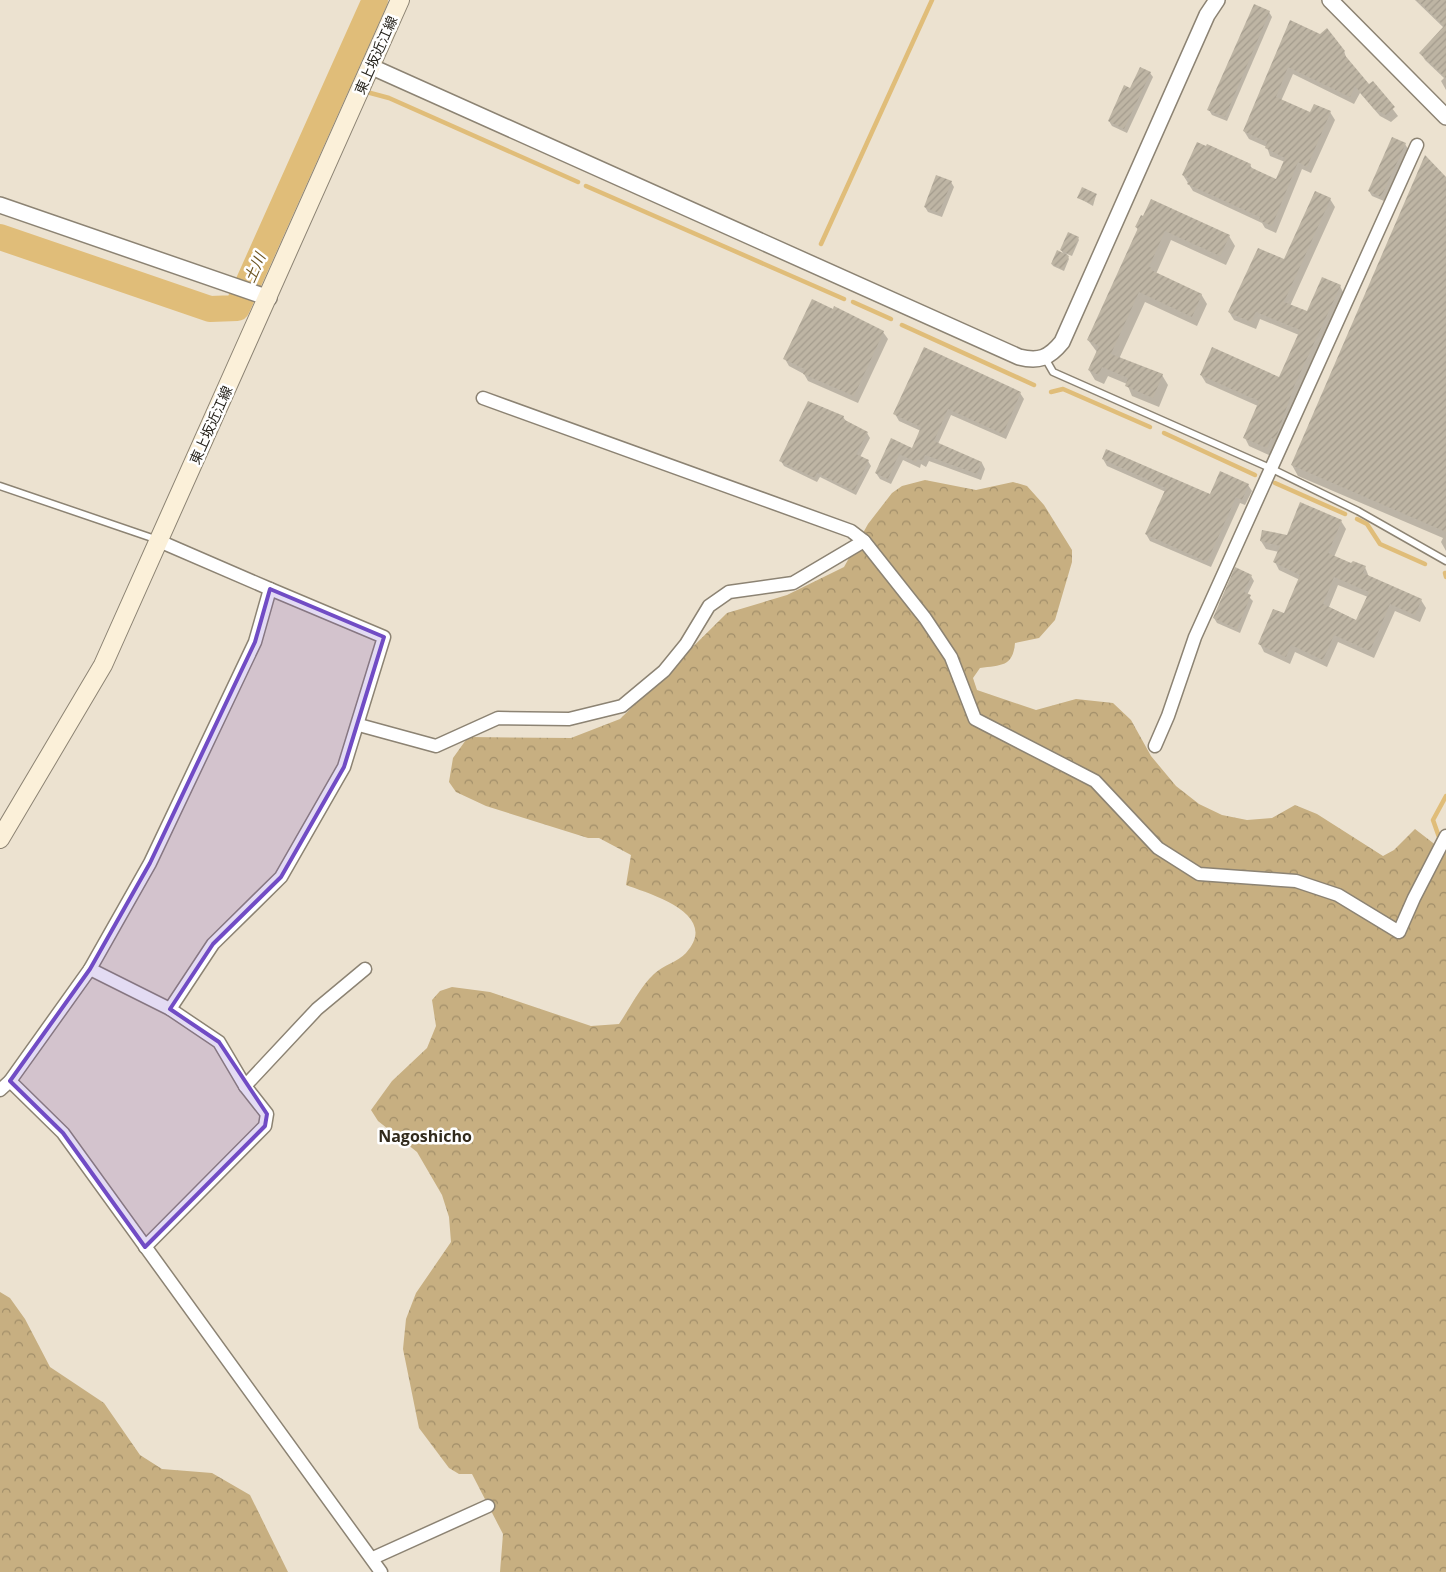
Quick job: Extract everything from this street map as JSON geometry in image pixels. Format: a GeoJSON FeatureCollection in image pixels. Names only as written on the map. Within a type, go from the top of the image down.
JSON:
{"type":"FeatureCollection","features":[{"type":"Feature","properties":{"kind":"main road","name":"東上坂近江線"},"geometry":{"type":"LineString","coordinates":[[0,839],[44,769],[103,665],[159,541],[262,296],[366,80],[400,0]]}},
{"type":"Feature","properties":{"kind":"street"},"geometry":{"type":"LineString","coordinates":[[366,80],[1019,357],[1032,360],[1045,358],[1054,353],[1062,342],[1207,15],[1217,0]]}},
{"type":"Feature","properties":{"kind":"street"},"geometry":{"type":"LineString","coordinates":[[1333,1],[1446,117]]}},
{"type":"Feature","properties":{"kind":"street"},"geometry":{"type":"LineString","coordinates":[[1155,746],[1168,716],[1195,637],[1417,145]]}},
{"type":"Feature","properties":{"kind":"street"},"geometry":{"type":"LineString","coordinates":[[0,205],[262,296]]}},
{"type":"Feature","properties":{"kind":"street"},"geometry":{"type":"LineString","coordinates":[[483,398],[851,531],[864,541],[925,618],[951,657],[975,719],[1094,780],[1158,848],[1199,874],[1296,881],[1338,895],[1399,932],[1446,836]]}},
{"type":"Feature","properties":{"kind":"street"},"geometry":{"type":"LineString","coordinates":[[159,541],[384,637],[360,712],[359,725],[344,767],[281,877],[213,944],[170,1009]]}},
{"type":"Feature","properties":{"kind":"street"},"geometry":{"type":"LineString","coordinates":[[359,725],[436,746],[498,718],[569,719],[622,706],[664,671],[686,644],[708,606],[729,592],[793,584],[864,541]]}},
{"type":"Feature","properties":{"kind":"street"},"geometry":{"type":"LineString","coordinates":[[0,1090],[10,1081],[90,969],[150,863],[255,642],[270,589]]}},
{"type":"Feature","properties":{"kind":"street"},"geometry":{"type":"LineString","coordinates":[[90,969],[170,1009],[218,1042],[245,1086],[267,1114],[265,1126],[145,1247]]}},
{"type":"Feature","properties":{"kind":"street"},"geometry":{"type":"LineString","coordinates":[[245,1086],[317,1009],[366,969]]}},
{"type":"Feature","properties":{"kind":"street"},"geometry":{"type":"LineString","coordinates":[[10,1081],[63,1133],[373,1558],[381,1572]]}},
{"type":"Feature","properties":{"kind":"street"},"geometry":{"type":"LineString","coordinates":[[373,1558],[488,1506]]}},
{"type":"Feature","properties":{"kind":"lane"},"geometry":{"type":"LineString","coordinates":[[1045,358],[1053,372],[1270,468],[1358,511],[1446,560]]}},
{"type":"Feature","properties":{"kind":"lane"},"geometry":{"type":"LineString","coordinates":[[0,486],[159,541]]}},
{"type":"Feature","properties":{"kind":"highlighted area"},"geometry":{"type":"Polygon","coordinates":[[[270,589],[384,637],[344,767],[281,877],[213,944],[170,1009],[219,1042],[267,1114],[265,1126],[145,1247],[63,1133],[10,1081],[90,969],[150,863],[255,642],[270,589]]]}},
{"type":"Feature","properties":{"kind":"green space"},"geometry":{"type":"Polygon","coordinates":[[[925,480],[976,490],[1013,482],[1027,486],[1044,505],[1072,550],[1072,562],[1055,620],[1039,638],[1015,643],[1012,657],[1009,661],[1000,665],[980,668],[973,678],[977,690],[1036,710],[1076,699],[1113,703],[1131,720],[1151,756],[1176,786],[1199,804],[1222,815],[1247,820],[1272,818],[1295,805],[1317,814],[1383,856],[1394,850],[1415,829],[1446,853],[1446,1572],[500,1572],[503,1534],[472,1474],[459,1474],[449,1468],[419,1428],[403,1349],[406,1319],[416,1293],[451,1242],[449,1217],[442,1195],[417,1152],[378,1121],[371,1110],[392,1081],[427,1048],[436,1026],[432,1000],[440,991],[452,987],[490,992],[591,1026],[619,1024],[649,979],[686,953],[694,939],[695,927],[689,917],[665,900],[626,885],[631,855],[599,838],[588,838],[486,806],[456,792],[449,782],[453,758],[468,737],[571,738],[620,719],[727,613],[787,595],[844,567],[868,524],[892,493],[902,486],[925,480]]]}},
{"type":"Feature","properties":{"kind":"green space"},"geometry":{"type":"Polygon","coordinates":[[[0,1292],[10,1298],[25,1319],[50,1367],[104,1403],[140,1455],[162,1469],[212,1473],[250,1495],[288,1572],[0,1572],[0,1292]]]}},
{"type":"Feature","properties":{"kind":"building"},"geometry":{"type":"Polygon","coordinates":[[[1417,0],[1446,0],[1446,78],[1419,53],[1444,26],[1417,0]]]}},
{"type":"Feature","properties":{"kind":"building"},"geometry":{"type":"Polygon","coordinates":[[[1254,4],[1270,11],[1225,117],[1207,110],[1254,4]]]}},
{"type":"Feature","properties":{"kind":"building"},"geometry":{"type":"Polygon","coordinates":[[[1290,20],[1320,34],[1327,28],[1345,51],[1343,53],[1369,84],[1373,81],[1395,107],[1386,115],[1374,109],[1355,86],[1350,97],[1288,67],[1276,97],[1310,112],[1314,104],[1331,111],[1307,167],[1298,162],[1272,226],[1259,220],[1260,217],[1187,184],[1190,179],[1182,175],[1197,142],[1206,146],[1207,144],[1251,164],[1250,167],[1276,179],[1285,158],[1265,148],[1267,142],[1243,131],[1290,20]]]}},
{"type":"Feature","properties":{"kind":"building"},"geometry":{"type":"Polygon","coordinates":[[[1140,67],[1151,72],[1124,129],[1108,121],[1124,85],[1130,88],[1140,67]]]}},
{"type":"Feature","properties":{"kind":"building"},"geometry":{"type":"Polygon","coordinates":[[[1392,137],[1406,143],[1381,197],[1368,191],[1392,137]]]}},
{"type":"Feature","properties":{"kind":"building"},"geometry":{"type":"Polygon","coordinates":[[[1425,155],[1446,177],[1446,532],[1291,465],[1425,155]]]}},
{"type":"Feature","properties":{"kind":"building"},"geometry":{"type":"Polygon","coordinates":[[[936,175],[952,181],[939,213],[924,207],[936,175]]]}},
{"type":"Feature","properties":{"kind":"building"},"geometry":{"type":"Polygon","coordinates":[[[1082,187],[1097,194],[1092,204],[1077,198],[1082,187]]]}},
{"type":"Feature","properties":{"kind":"building"},"geometry":{"type":"Polygon","coordinates":[[[1315,191],[1331,198],[1284,302],[1307,311],[1322,277],[1341,285],[1295,384],[1275,440],[1271,438],[1267,448],[1243,438],[1259,401],[1200,375],[1212,347],[1279,377],[1300,330],[1256,312],[1251,322],[1228,312],[1258,248],[1284,259],[1315,191]]]}},
{"type":"Feature","properties":{"kind":"building"},"geometry":{"type":"Polygon","coordinates":[[[1151,199],[1230,235],[1220,256],[1165,231],[1149,267],[1152,268],[1151,270],[1202,294],[1192,317],[1139,292],[1111,354],[1163,374],[1153,398],[1125,386],[1128,378],[1102,367],[1099,375],[1088,370],[1099,346],[1087,340],[1138,228],[1135,227],[1151,199]]]}},
{"type":"Feature","properties":{"kind":"building"},"geometry":{"type":"Polygon","coordinates":[[[1068,232],[1079,237],[1071,255],[1060,250],[1068,232]]]}},
{"type":"Feature","properties":{"kind":"building"},"geometry":{"type":"Polygon","coordinates":[[[1057,250],[1069,256],[1063,269],[1051,264],[1057,250]]]}},
{"type":"Feature","properties":{"kind":"building"},"geometry":{"type":"Polygon","coordinates":[[[812,299],[833,309],[834,306],[884,331],[854,396],[803,374],[805,369],[783,359],[812,299]]]}},
{"type":"Feature","properties":{"kind":"building"},"geometry":{"type":"Polygon","coordinates":[[[924,347],[1021,392],[1003,434],[948,409],[934,441],[982,462],[977,474],[925,455],[923,461],[918,459],[916,462],[899,454],[888,479],[875,473],[891,438],[912,448],[921,427],[893,414],[924,347]]]}},
{"type":"Feature","properties":{"kind":"building"},"geometry":{"type":"Polygon","coordinates":[[[808,401],[844,416],[843,419],[868,432],[856,454],[869,460],[854,491],[817,473],[815,478],[779,461],[808,401]]]}},
{"type":"Feature","properties":{"kind":"building"},"geometry":{"type":"Polygon","coordinates":[[[1106,449],[1210,494],[1220,471],[1249,484],[1242,500],[1236,497],[1207,562],[1145,534],[1166,488],[1102,459],[1106,449]]]}},
{"type":"Feature","properties":{"kind":"building"},"geometry":{"type":"Polygon","coordinates":[[[1300,502],[1342,520],[1328,553],[1351,563],[1353,561],[1366,566],[1363,573],[1422,599],[1415,615],[1390,604],[1370,651],[1334,635],[1323,660],[1291,645],[1286,657],[1258,644],[1273,609],[1284,613],[1300,575],[1273,562],[1280,546],[1260,541],[1262,530],[1287,535],[1300,502]],[[1334,577],[1323,604],[1356,620],[1369,592],[1334,577]]]}},
{"type":"Feature","properties":{"kind":"building"},"geometry":{"type":"Polygon","coordinates":[[[1235,567],[1252,575],[1244,592],[1251,595],[1237,629],[1213,618],[1235,567]]]}},
{"type":"Feature","properties":{"kind":"waterway","name":"土川"},"geometry":{"type":"LineString","coordinates":[[0,237],[210,309],[237,308],[375,0]]}},
{"type":"Feature","properties":{"kind":"waterway"},"geometry":{"type":"LineString","coordinates":[[821,244],[932,0]]}},
{"type":"Feature","properties":{"kind":"waterway"},"geometry":{"type":"LineString","coordinates":[[338,82],[355,88]]}},
{"type":"Feature","properties":{"kind":"waterway"},"geometry":{"type":"LineString","coordinates":[[363,91],[389,98],[578,182]]}},
{"type":"Feature","properties":{"kind":"waterway"},"geometry":{"type":"LineString","coordinates":[[586,186],[844,299]]}},
{"type":"Feature","properties":{"kind":"waterway"},"geometry":{"type":"LineString","coordinates":[[853,302],[891,319]]}},
{"type":"Feature","properties":{"kind":"waterway"},"geometry":{"type":"LineString","coordinates":[[902,325],[1034,385]]}},
{"type":"Feature","properties":{"kind":"waterway"},"geometry":{"type":"LineString","coordinates":[[1051,392],[1063,389],[1150,427]]}},
{"type":"Feature","properties":{"kind":"waterway"},"geometry":{"type":"LineString","coordinates":[[1164,433],[1255,475]]}},
{"type":"Feature","properties":{"kind":"waterway"},"geometry":{"type":"LineString","coordinates":[[1275,483],[1345,514]]}},
{"type":"Feature","properties":{"kind":"waterway"},"geometry":{"type":"LineString","coordinates":[[1357,519],[1367,524],[1380,544],[1425,564]]}},
{"type":"Feature","properties":{"kind":"waterway"},"geometry":{"type":"LineString","coordinates":[[1445,573],[1446,577]]}},
{"type":"Feature","properties":{"kind":"waterway"},"geometry":{"type":"LineString","coordinates":[[1439,837],[1433,820],[1446,796]]}},
{"type":"Feature","properties":{"kind":"district","name":"Nagoshicho"},"geometry":{"type":"Point","coordinates":[425,1136]}}]}
